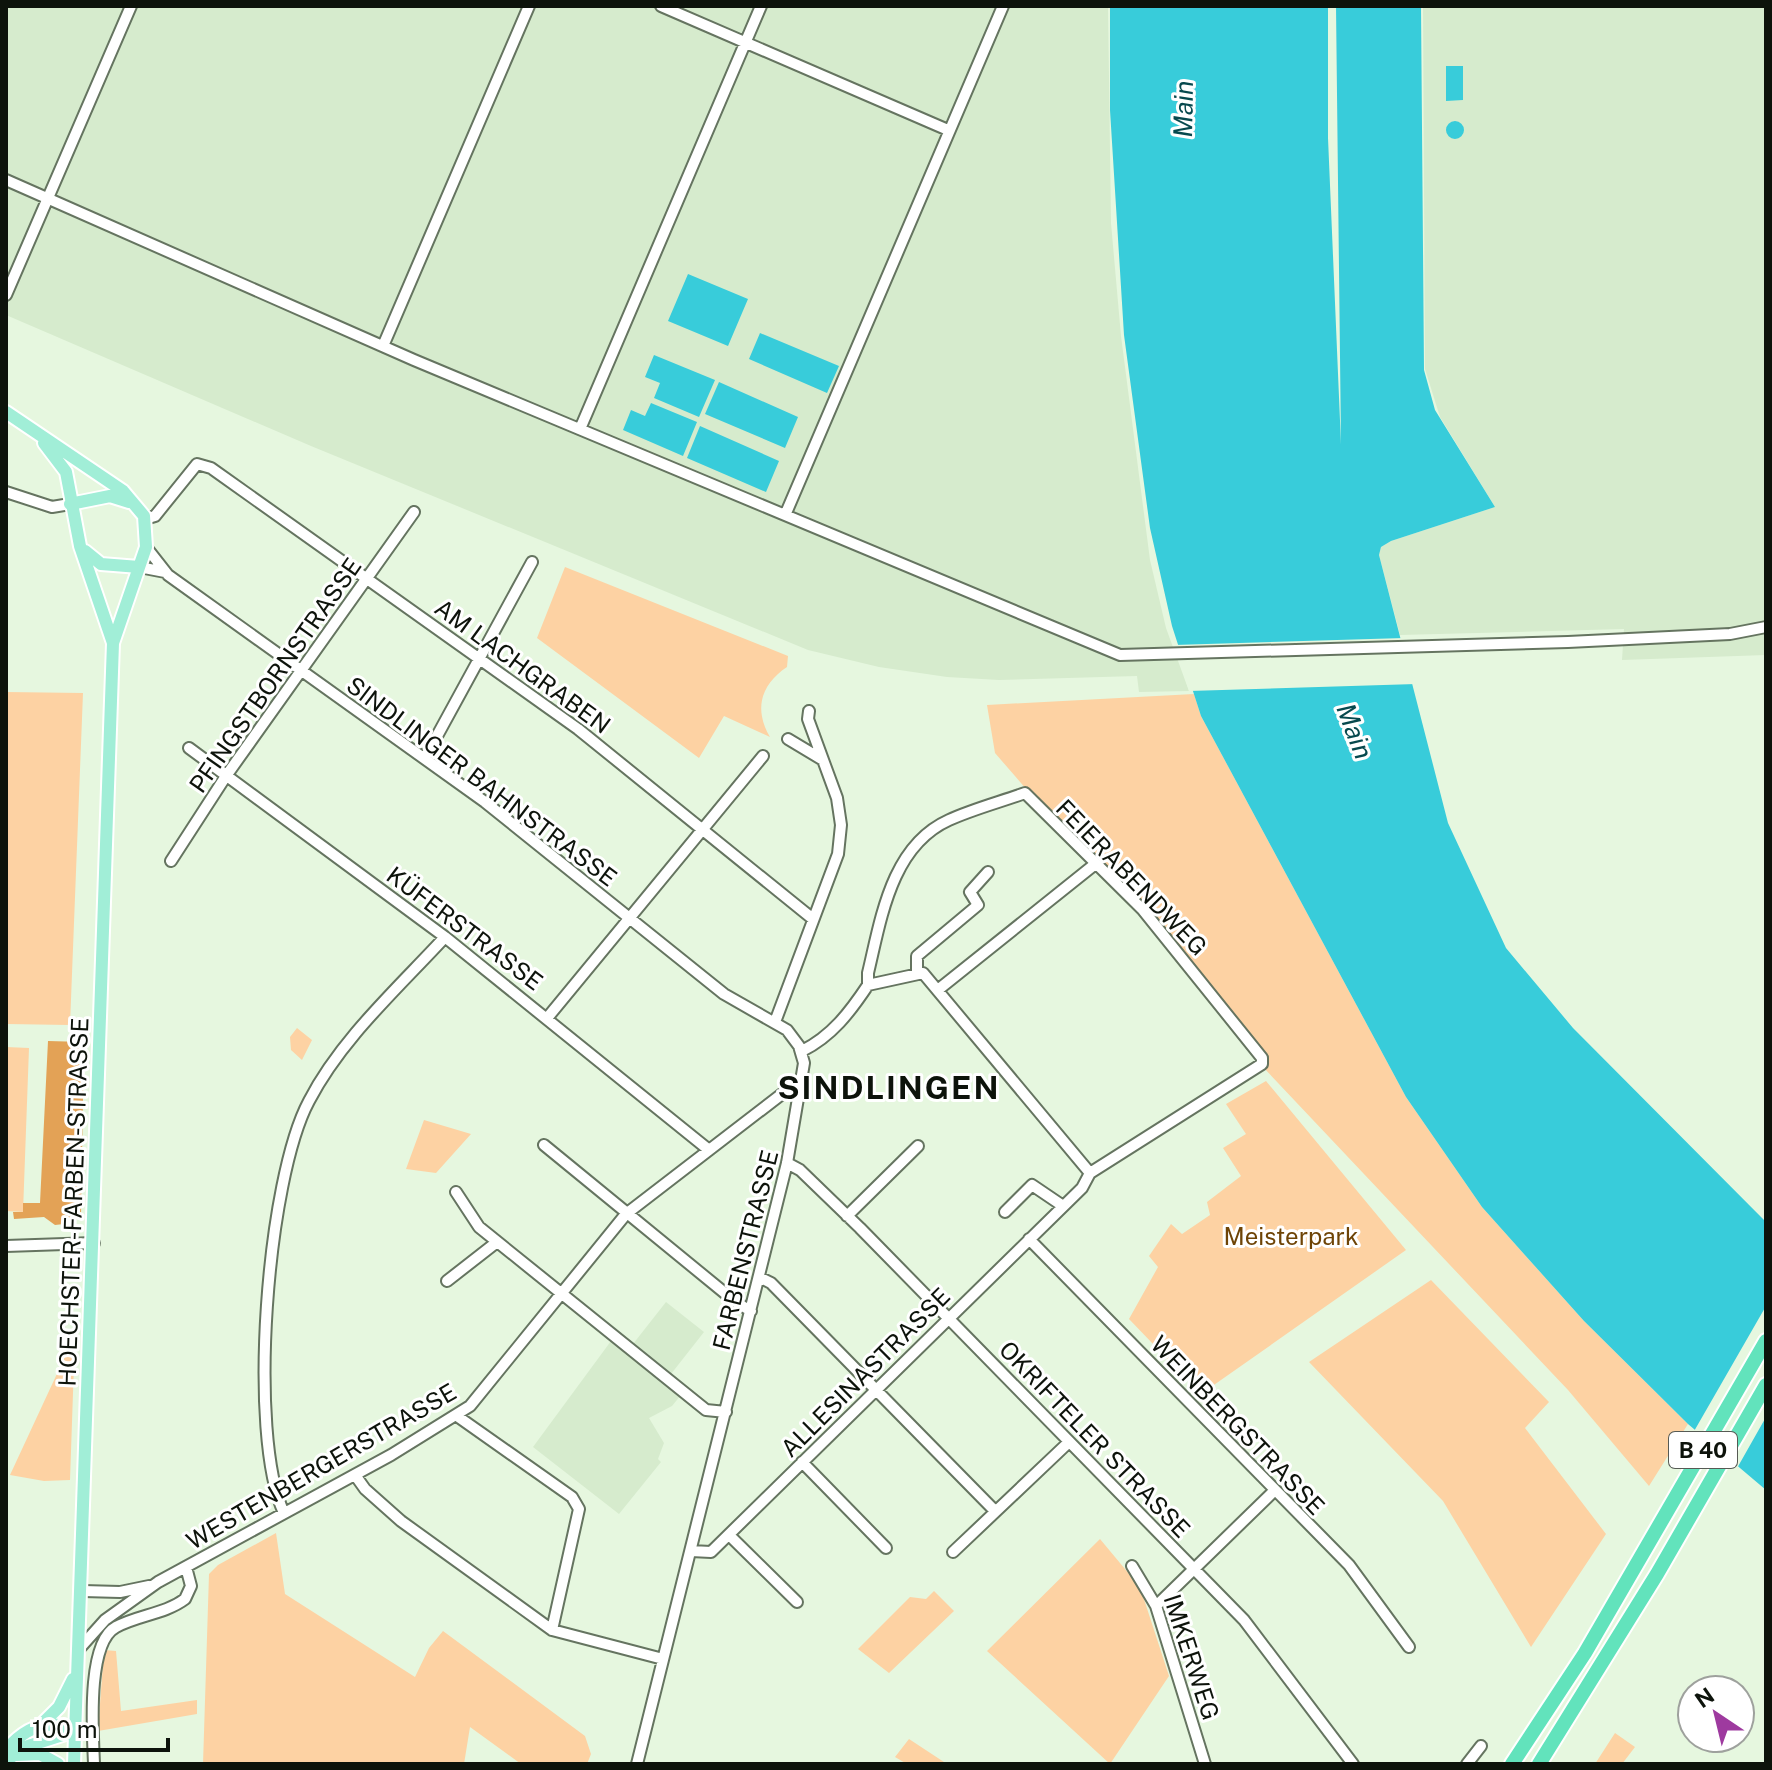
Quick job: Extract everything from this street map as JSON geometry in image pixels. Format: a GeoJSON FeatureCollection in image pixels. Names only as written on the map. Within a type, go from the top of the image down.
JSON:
{"type":"FeatureCollection","features":[{"type":"Feature","properties":{"kind":"highway","name":"B 40"},"geometry":{"type":"LineString","coordinates":[[1512,1764],[1640,1559],[1766,1341]]}},
{"type":"Feature","properties":{"kind":"highway","name":"B 40"},"geometry":{"type":"LineString","coordinates":[[1539,1764],[1657,1574],[1766,1385]]}},
{"type":"Feature","properties":{"kind":"main road","name":"HOECHSTER-FARBEN-STRASSE"},"geometry":{"type":"LineString","coordinates":[[6,412],[123,491],[145,519],[146,544],[113,643],[83,1591],[72,1730],[74,1763]]}},
{"type":"Feature","properties":{"kind":"main road","name":"HOECHSTER-FARBEN-STRASSE"},"geometry":{"type":"LineString","coordinates":[[25,425],[63,467],[79,540],[113,643]]}},
{"type":"Feature","properties":{"kind":"main road"},"geometry":{"type":"LineString","coordinates":[[101,497],[83,512],[79,540],[94,561],[139,567]]}},
{"type":"Feature","properties":{"kind":"main road"},"geometry":{"type":"LineString","coordinates":[[70,504],[101,497],[122,498],[136,505]]}},
{"type":"Feature","properties":{"kind":"main road"},"geometry":{"type":"LineString","coordinates":[[116,566],[132,560],[146,544]]}},
{"type":"Feature","properties":{"kind":"main road"},"geometry":{"type":"LineString","coordinates":[[6,1750],[19,1737],[41,1725],[59,1707],[78,1669]]}},
{"type":"Feature","properties":{"kind":"main road"},"geometry":{"type":"LineString","coordinates":[[41,1725],[56,1723],[72,1730]]}},
{"type":"Feature","properties":{"kind":"main road"},"geometry":{"type":"LineString","coordinates":[[6,1761],[25,1747],[72,1730]]}},
{"type":"Feature","properties":{"kind":"main road"},"geometry":{"type":"LineString","coordinates":[[6,1761],[30,1753],[48,1757],[58,1764]]}},
{"type":"Feature","properties":{"kind":"street"},"geometry":{"type":"LineString","coordinates":[[6,295],[131,6]]}},
{"type":"Feature","properties":{"kind":"street"},"geometry":{"type":"LineString","coordinates":[[383,346],[529,6]]}},
{"type":"Feature","properties":{"kind":"street"},"geometry":{"type":"LineString","coordinates":[[661,6],[948,130]]}},
{"type":"Feature","properties":{"kind":"street"},"geometry":{"type":"LineString","coordinates":[[580,429],[761,6]]}},
{"type":"Feature","properties":{"kind":"street"},"geometry":{"type":"LineString","coordinates":[[786,513],[1003,6]]}},
{"type":"Feature","properties":{"kind":"street"},"geometry":{"type":"LineString","coordinates":[[6,180],[383,346],[1120,655],[1568,642],[1730,634],[1766,627]]}},
{"type":"Feature","properties":{"kind":"street","name":"AM LACHGRABEN"},"geometry":{"type":"LineString","coordinates":[[145,519],[155,516],[197,464],[211,468],[578,729],[813,919]]}},
{"type":"Feature","properties":{"kind":"street"},"geometry":{"type":"LineString","coordinates":[[6,492],[52,507],[70,504]]}},
{"type":"Feature","properties":{"kind":"street","name":"PFINGSTBORNSTRASSE"},"geometry":{"type":"LineString","coordinates":[[171,861],[226,776],[414,512]]}},
{"type":"Feature","properties":{"kind":"street","name":"SINDLINGER BAHNSTRASSE"},"geometry":{"type":"LineString","coordinates":[[146,544],[165,572],[485,802],[724,994],[775,1022]]}},
{"type":"Feature","properties":{"kind":"street"},"geometry":{"type":"LineString","coordinates":[[425,758],[532,562]]}},
{"type":"Feature","properties":{"kind":"street","name":"SINDLINGER BAHNSTRASSE"},"geometry":{"type":"LineString","coordinates":[[139,567],[165,572]]}},
{"type":"Feature","properties":{"kind":"street"},"geometry":{"type":"LineString","coordinates":[[809,711],[808,719],[837,798],[841,825],[838,854],[775,1022],[791,1035],[802,1051],[823,1039],[848,1015],[868,985],[917,971]]}},
{"type":"Feature","properties":{"kind":"street"},"geometry":{"type":"LineString","coordinates":[[788,739],[823,760]]}},
{"type":"Feature","properties":{"kind":"street","name":"KÜFERSTRASSE"},"geometry":{"type":"LineString","coordinates":[[189,748],[445,937],[548,1017],[709,1150]]}},
{"type":"Feature","properties":{"kind":"street"},"geometry":{"type":"LineString","coordinates":[[548,1017],[763,756]]}},
{"type":"Feature","properties":{"kind":"street","name":"FEIERABENDWEG"},"geometry":{"type":"LineString","coordinates":[[868,985],[868,973],[892,882],[910,853],[947,820],[1025,793],[1094,865],[1143,910],[1195,970],[1262,1058],[1260,1067]]}},
{"type":"Feature","properties":{"kind":"street"},"geometry":{"type":"LineString","coordinates":[[939,989],[1094,865]]}},
{"type":"Feature","properties":{"kind":"street"},"geometry":{"type":"LineString","coordinates":[[917,971],[917,956],[978,905],[970,892],[988,872]]}},
{"type":"Feature","properties":{"kind":"street"},"geometry":{"type":"LineString","coordinates":[[284,1513],[273,1488],[266,1365],[272,1253],[288,1156],[309,1101],[336,1059],[445,937]]}},
{"type":"Feature","properties":{"kind":"street"},"geometry":{"type":"LineString","coordinates":[[917,971],[939,989],[1006,1076],[1090,1173]]}},
{"type":"Feature","properties":{"kind":"street","name":"FARBENSTRASSE"},"geometry":{"type":"LineString","coordinates":[[637,1764],[787,1163],[804,1077],[802,1051]]}},
{"type":"Feature","properties":{"kind":"street","name":"ALLESINASTRASSE"},"geometry":{"type":"LineString","coordinates":[[691,1551],[711,1552],[729,1535],[1063,1206],[1090,1173],[1260,1067]]}},
{"type":"Feature","properties":{"kind":"street","name":"WESTENBERGERSTRASSE"},"geometry":{"type":"LineString","coordinates":[[79,1649],[105,1620],[158,1582],[355,1475],[470,1406],[626,1214],[804,1077]]}},
{"type":"Feature","properties":{"kind":"street"},"geometry":{"type":"LineString","coordinates":[[544,1145],[626,1214],[751,1311]]}},
{"type":"Feature","properties":{"kind":"street"},"geometry":{"type":"LineString","coordinates":[[847,1216],[918,1146]]}},
{"type":"Feature","properties":{"kind":"street","name":"OKRIFTELER STRASSE"},"geometry":{"type":"LineString","coordinates":[[787,1163],[795,1164],[847,1216],[1257,1634],[1353,1764]]}},
{"type":"Feature","properties":{"kind":"street"},"geometry":{"type":"LineString","coordinates":[[1005,1212],[1032,1185],[1063,1206]]}},
{"type":"Feature","properties":{"kind":"street"},"geometry":{"type":"LineString","coordinates":[[456,1192],[479,1227],[497,1242],[706,1410],[726,1412]]}},
{"type":"Feature","properties":{"kind":"street","name":"WEINBERGSTRASSE"},"geometry":{"type":"LineString","coordinates":[[1029,1239],[1349,1565],[1409,1647]]}},
{"type":"Feature","properties":{"kind":"street"},"geometry":{"type":"LineString","coordinates":[[447,1281],[497,1242]]}},
{"type":"Feature","properties":{"kind":"street"},"geometry":{"type":"LineString","coordinates":[[6,1246],[94,1243]]}},
{"type":"Feature","properties":{"kind":"street"},"geometry":{"type":"LineString","coordinates":[[759,1277],[771,1283],[995,1511]]}},
{"type":"Feature","properties":{"kind":"street"},"geometry":{"type":"LineString","coordinates":[[457,1416],[572,1497],[579,1509],[552,1630]]}},
{"type":"Feature","properties":{"kind":"street"},"geometry":{"type":"LineString","coordinates":[[953,1552],[1069,1442]]}},
{"type":"Feature","properties":{"kind":"street"},"geometry":{"type":"LineString","coordinates":[[802,1462],[886,1548]]}},
{"type":"Feature","properties":{"kind":"street"},"geometry":{"type":"LineString","coordinates":[[355,1475],[365,1489],[401,1521],[552,1630],[663,1659]]}},
{"type":"Feature","properties":{"kind":"street"},"geometry":{"type":"LineString","coordinates":[[1156,1606],[1274,1491]]}},
{"type":"Feature","properties":{"kind":"street"},"geometry":{"type":"LineString","coordinates":[[729,1535],[797,1602]]}},
{"type":"Feature","properties":{"kind":"street","name":"IMKERWEG"},"geometry":{"type":"LineString","coordinates":[[1132,1566],[1156,1606],[1205,1764]]}},
{"type":"Feature","properties":{"kind":"street"},"geometry":{"type":"LineString","coordinates":[[94,1764],[96,1668],[104,1639],[116,1627],[185,1599],[191,1586],[186,1567]]}},
{"type":"Feature","properties":{"kind":"street","name":"WESTENBERGERSTRASSE"},"geometry":{"type":"LineString","coordinates":[[83,1591],[120,1592],[158,1582]]}},
{"type":"Feature","properties":{"kind":"street"},"geometry":{"type":"LineString","coordinates":[[1467,1764],[1481,1746]]}},
{"type":"Feature","properties":{"kind":"shaded area"},"geometry":{"type":"Polygon","coordinates":[[[6,6],[1108,6],[1111,223],[1121,336],[1150,560],[1166,628],[1189,691],[1139,692],[1137,676],[999,680],[947,677],[879,667],[808,650],[311,446],[6,315],[6,6]]]}},
{"type":"Feature","properties":{"kind":"shaded area"},"geometry":{"type":"Polygon","coordinates":[[[1423,6],[1766,6],[1766,655],[1622,660],[1624,629],[1400,635],[1379,555],[1381,547],[1495,507],[1440,417],[1425,369],[1423,6]]]}},
{"type":"Feature","properties":{"kind":"shaded area"},"geometry":{"type":"Polygon","coordinates":[[[48,1041],[84,1042],[81,1214],[73,1223],[55,1225],[44,1217],[14,1219],[13,1212],[23,1212],[23,1203],[40,1203],[48,1041]]]}},
{"type":"Feature","properties":{"kind":"shaded area"},"geometry":{"type":"Polygon","coordinates":[[[666,1302],[704,1332],[671,1374],[633,1344],[666,1302]]]}},
{"type":"Feature","properties":{"kind":"shaded area"},"geometry":{"type":"Polygon","coordinates":[[[611,1341],[681,1395],[672,1406],[649,1418],[664,1443],[658,1459],[661,1462],[619,1514],[533,1447],[611,1341]]]}},
{"type":"Feature","properties":{"kind":"green space"},"geometry":{"type":"Polygon","coordinates":[[[565,567],[788,656],[787,667],[771,682],[762,699],[762,717],[770,737],[724,716],[699,758],[537,638],[565,567]]]}},
{"type":"Feature","properties":{"kind":"green space"},"geometry":{"type":"Polygon","coordinates":[[[6,692],[83,693],[70,1025],[6,1024],[6,692]]]}},
{"type":"Feature","properties":{"kind":"green space"},"geometry":{"type":"Polygon","coordinates":[[[1194,694],[1201,716],[1406,1097],[1482,1207],[1584,1321],[1688,1424],[1649,1486],[1568,1390],[1263,1067],[1234,1015],[995,753],[987,705],[1194,694]]]}},
{"type":"Feature","properties":{"kind":"green space"},"geometry":{"type":"Polygon","coordinates":[[[297,1028],[312,1040],[302,1060],[291,1050],[290,1037],[297,1028]]]}},
{"type":"Feature","properties":{"kind":"green space"},"geometry":{"type":"Polygon","coordinates":[[[6,1047],[29,1048],[23,1212],[6,1211],[6,1047]]]}},
{"type":"Feature","properties":{"kind":"green space","name":"Meisterpark"},"geometry":{"type":"Polygon","coordinates":[[[1266,1081],[1406,1250],[1201,1394],[1129,1319],[1158,1267],[1149,1256],[1171,1224],[1182,1234],[1210,1215],[1207,1202],[1241,1176],[1223,1148],[1246,1134],[1226,1104],[1266,1081]]]}},
{"type":"Feature","properties":{"kind":"green space"},"geometry":{"type":"Polygon","coordinates":[[[424,1120],[471,1134],[436,1173],[406,1169],[424,1120]]]}},
{"type":"Feature","properties":{"kind":"green space"},"geometry":{"type":"Polygon","coordinates":[[[1431,1280],[1549,1402],[1525,1428],[1606,1534],[1531,1647],[1443,1501],[1309,1362],[1431,1280]]]}},
{"type":"Feature","properties":{"kind":"green space"},"geometry":{"type":"Polygon","coordinates":[[[75,1335],[70,1480],[44,1481],[10,1475],[75,1335]]]}},
{"type":"Feature","properties":{"kind":"green space"},"geometry":{"type":"Polygon","coordinates":[[[276,1533],[285,1594],[415,1677],[429,1648],[443,1631],[585,1736],[591,1754],[587,1764],[521,1764],[470,1727],[464,1764],[203,1764],[209,1574],[218,1565],[276,1533]]]}},
{"type":"Feature","properties":{"kind":"green space"},"geometry":{"type":"Polygon","coordinates":[[[1100,1539],[1140,1587],[1169,1676],[1110,1764],[987,1651],[1100,1539]]]}},
{"type":"Feature","properties":{"kind":"green space"},"geometry":{"type":"Polygon","coordinates":[[[934,1591],[954,1611],[889,1673],[858,1649],[910,1597],[926,1599],[934,1591]]]}},
{"type":"Feature","properties":{"kind":"green space"},"geometry":{"type":"Polygon","coordinates":[[[104,1650],[116,1651],[121,1711],[197,1700],[197,1714],[98,1731],[104,1650]]]}},
{"type":"Feature","properties":{"kind":"green space"},"geometry":{"type":"Polygon","coordinates":[[[1615,1733],[1635,1747],[1622,1764],[1595,1764],[1615,1733]]]}},
{"type":"Feature","properties":{"kind":"green space"},"geometry":{"type":"Polygon","coordinates":[[[909,1739],[947,1764],[907,1764],[895,1757],[909,1739]]]}},
{"type":"Feature","properties":{"kind":"water","name":"Main"},"geometry":{"type":"Polygon","coordinates":[[[1110,6],[1328,6],[1328,138],[1341,444],[1336,6],[1421,6],[1424,370],[1435,410],[1495,507],[1391,541],[1381,547],[1379,555],[1448,823],[1506,948],[1573,1028],[1766,1222],[1766,1490],[1688,1424],[1584,1321],[1482,1207],[1406,1097],[1201,716],[1172,626],[1150,528],[1124,335],[1110,110],[1110,6]]]}},
{"type":"Feature","properties":{"kind":"water"},"geometry":{"type":"Polygon","coordinates":[[[1446,66],[1463,66],[1463,100],[1446,101],[1446,66]]]}},
{"type":"Feature","properties":{"kind":"water"},"geometry":{"type":"Polygon","coordinates":[[[1451,121],[1459,121],[1464,130],[1462,137],[1451,139],[1446,134],[1446,126],[1451,121]]]}},
{"type":"Feature","properties":{"kind":"water"},"geometry":{"type":"Polygon","coordinates":[[[688,274],[748,299],[728,346],[668,321],[688,274]]]}},
{"type":"Feature","properties":{"kind":"water"},"geometry":{"type":"Polygon","coordinates":[[[760,333],[839,366],[827,393],[749,359],[760,333]]]}},
{"type":"Feature","properties":{"kind":"water"},"geometry":{"type":"Polygon","coordinates":[[[654,355],[715,380],[699,417],[654,398],[660,383],[645,377],[654,355]]]}},
{"type":"Feature","properties":{"kind":"water"},"geometry":{"type":"Polygon","coordinates":[[[719,382],[798,417],[785,448],[705,414],[719,382]]]}},
{"type":"Feature","properties":{"kind":"water"},"geometry":{"type":"Polygon","coordinates":[[[651,403],[697,422],[683,456],[623,430],[631,410],[645,416],[651,403]]]}},
{"type":"Feature","properties":{"kind":"water"},"geometry":{"type":"Polygon","coordinates":[[[700,426],[779,461],[766,492],[687,458],[700,426]]]}},
{"type":"Feature","properties":{"kind":"pier"},"geometry":{"type":"Polygon","coordinates":[[[1404,638],[1416,684],[1189,691],[1174,645],[1404,638]]]}},
{"type":"Feature","properties":{"kind":"pier"},"geometry":{"type":"Polygon","coordinates":[[[1766,1306],[1766,1417],[1736,1470],[1693,1433],[1766,1306]]]}},
{"type":"Feature","properties":{"kind":"district","name":"SINDLINGEN"},"geometry":{"type":"Point","coordinates":[889,1087]}}]}
